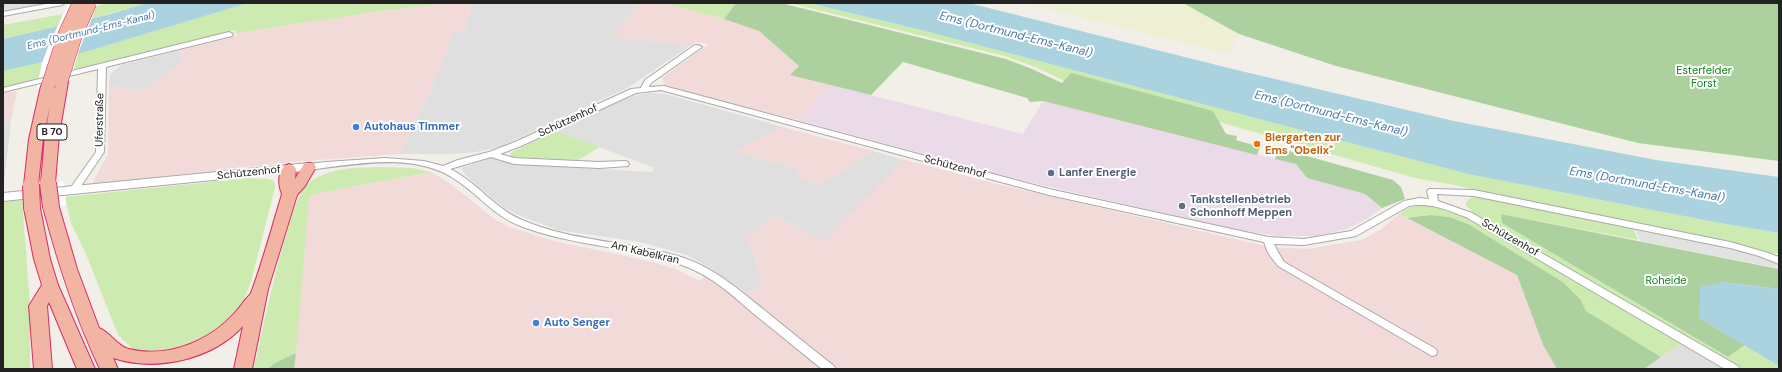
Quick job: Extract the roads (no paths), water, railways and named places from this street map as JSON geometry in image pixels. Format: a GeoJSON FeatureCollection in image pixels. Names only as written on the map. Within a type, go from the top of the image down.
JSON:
{"type":"FeatureCollection","features":[{"type":"Feature","properties":{"kind":"highway","name":"B 70"},"geometry":{"type":"LineString","coordinates":[[79,3],[64,36],[55,84],[48,183],[51,207],[70,276],[109,369]]}},
{"type":"Feature","properties":{"kind":"highway","name":"B 70"},"geometry":{"type":"LineString","coordinates":[[86,369],[50,285],[42,259],[32,208],[31,185],[36,139],[55,84],[90,3]]}},
{"type":"Feature","properties":{"kind":"highway"},"geometry":{"type":"LineString","coordinates":[[243,369],[260,289],[290,194],[300,183],[309,167]]}},
{"type":"Feature","properties":{"kind":"highway"},"geometry":{"type":"LineString","coordinates":[[289,169],[286,186],[290,194]]}},
{"type":"Feature","properties":{"kind":"highway"},"geometry":{"type":"LineString","coordinates":[[43,369],[38,306],[50,285]]}},
{"type":"Feature","properties":{"kind":"highway"},"geometry":{"type":"LineString","coordinates":[[93,333],[103,336],[116,352],[133,357],[155,359],[171,358],[191,352],[222,335],[244,315],[260,289]]}},
{"type":"Feature","properties":{"kind":"street"},"geometry":{"type":"LineString","coordinates":[[3,14],[62,3]]}},
{"type":"Feature","properties":{"kind":"street"},"geometry":{"type":"LineString","coordinates":[[3,90],[229,34]]}},
{"type":"Feature","properties":{"kind":"street","name":"Schützenhof"},"geometry":{"type":"LineString","coordinates":[[644,89],[648,82],[698,47]]}},
{"type":"Feature","properties":{"kind":"street","name":"Uferstraße"},"geometry":{"type":"LineString","coordinates":[[74,190],[100,152],[102,66]]}},
{"type":"Feature","properties":{"kind":"street","name":"Schützenhof"},"geometry":{"type":"LineString","coordinates":[[3,197],[359,162],[395,161],[432,164],[445,168],[492,154],[618,97],[644,89],[661,88],[1042,190],[1268,240],[1304,242],[1353,234],[1408,203],[1419,201],[1434,202],[1469,215],[1734,369]]}},
{"type":"Feature","properties":{"kind":"street"},"geometry":{"type":"LineString","coordinates":[[492,154],[505,160],[514,161],[599,165],[625,164]]}},
{"type":"Feature","properties":{"kind":"street","name":"Am Kabelkran"},"geometry":{"type":"LineString","coordinates":[[445,168],[459,177],[497,210],[510,218],[529,226],[560,235],[630,248],[682,261],[710,274],[830,369]]}},
{"type":"Feature","properties":{"kind":"street"},"geometry":{"type":"LineString","coordinates":[[1434,202],[1432,191],[1474,193],[1737,246],[1762,254],[1779,262]]}},
{"type":"Feature","properties":{"kind":"street"},"geometry":{"type":"LineString","coordinates":[[1268,240],[1273,254],[1281,264],[1432,352]]}},
{"type":"Feature","properties":{"kind":"water","name":"Ems (Dortmund-Ems-Kanal)"},"geometry":{"type":"Polygon","coordinates":[[[147,3],[248,3],[78,54],[3,71],[3,39],[107,15],[147,3]]]}},
{"type":"Feature","properties":{"kind":"water","name":"Ems (Dortmund-Ems-Kanal)"},"geometry":{"type":"Polygon","coordinates":[[[809,3],[969,3],[1245,72],[1454,121],[1656,160],[1779,177],[1779,233],[1714,222],[1468,174],[921,30],[809,3]]]}},
{"type":"Feature","properties":{"kind":"water"},"geometry":{"type":"Polygon","coordinates":[[[1723,282],[1779,289],[1779,366],[1699,318],[1700,287],[1723,282]]]}},
{"type":"Feature","properties":{"kind":"place","name":"Autohaus Timmer"},"geometry":{"type":"Point","coordinates":[356,127]}},
{"type":"Feature","properties":{"kind":"place","name":"Biergarten zur Ems \"Obelix\""},"geometry":{"type":"Point","coordinates":[1257,144]}},
{"type":"Feature","properties":{"kind":"place","name":"Lanfer Energie"},"geometry":{"type":"Point","coordinates":[1051,173]}},
{"type":"Feature","properties":{"kind":"place","name":"Tankstellenbetrieb Schonhoff Meppen"},"geometry":{"type":"Point","coordinates":[1182,206]}},
{"type":"Feature","properties":{"kind":"place","name":"Auto Senger"},"geometry":{"type":"Point","coordinates":[536,323]}},
{"type":"Feature","properties":{"kind":"park label","name":"Esterfelder Forst"},"geometry":{"type":"Point","coordinates":[1704,77]}},
{"type":"Feature","properties":{"kind":"park label","name":"Roheide"},"geometry":{"type":"Point","coordinates":[1666,281]}}]}
